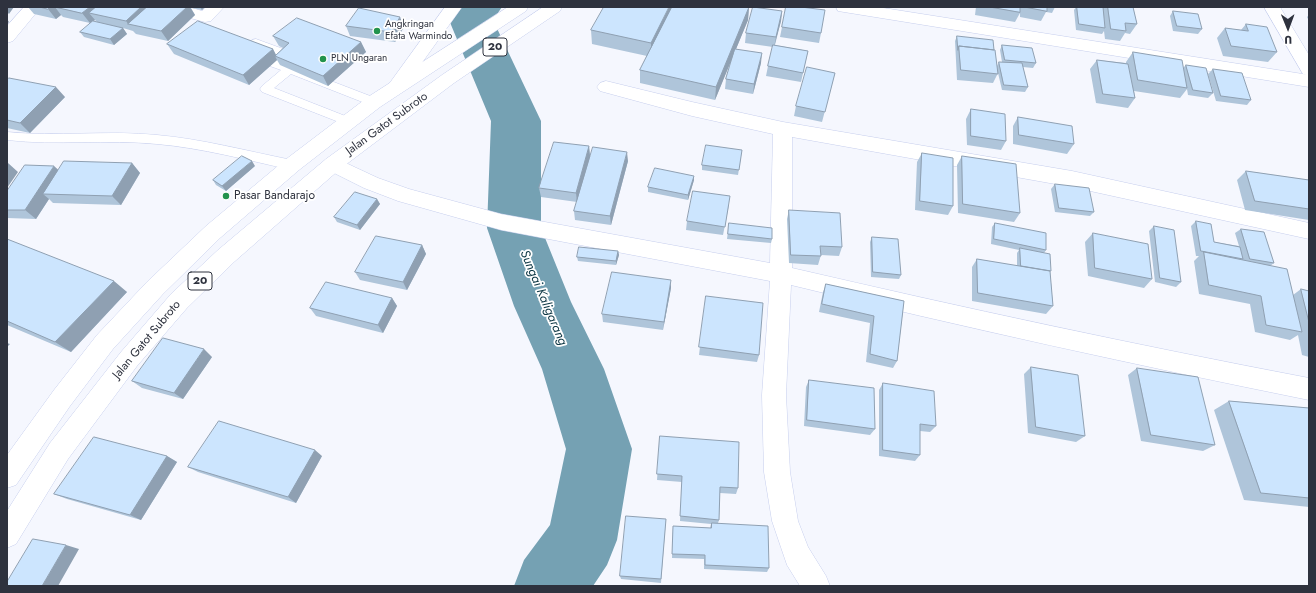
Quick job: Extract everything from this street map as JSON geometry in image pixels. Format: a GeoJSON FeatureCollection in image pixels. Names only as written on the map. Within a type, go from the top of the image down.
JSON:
{"type":"FeatureCollection","features":[{"type":"Feature","properties":{"kind":"main road"},"geometry":{"type":"LineString","coordinates":[[7,37],[33,7]]}},
{"type":"Feature","properties":{"kind":"main road"},"geometry":{"type":"LineString","coordinates":[[170,7],[205,17],[216,7]]}},
{"type":"Feature","properties":{"kind":"main road"},"geometry":{"type":"LineString","coordinates":[[395,88],[454,7]]}},
{"type":"Feature","properties":{"kind":"main road","name":"Jalan Gatot Subroto"},"geometry":{"type":"LineString","coordinates":[[7,476],[62,398],[105,342],[150,293],[212,232],[292,165],[374,102],[472,40],[520,7]]}},
{"type":"Feature","properties":{"kind":"main road"},"geometry":{"type":"LineString","coordinates":[[844,7],[948,25],[1309,81]]}},
{"type":"Feature","properties":{"kind":"main road"},"geometry":{"type":"LineString","coordinates":[[1272,7],[1309,70]]}},
{"type":"Feature","properties":{"kind":"main road","name":"Jalan Gatot Subroto"},"geometry":{"type":"LineString","coordinates":[[7,535],[59,451],[129,359],[174,307],[226,256],[333,164],[448,79],[548,11]]}},
{"type":"Feature","properties":{"kind":"main road"},"geometry":{"type":"LineString","coordinates":[[606,87],[692,109],[783,129],[917,151],[1064,178],[1309,231]]}},
{"type":"Feature","properties":{"kind":"main road"},"geometry":{"type":"LineString","coordinates":[[783,129],[781,274],[774,395],[777,472],[785,521],[796,555],[816,586]]}},
{"type":"Feature","properties":{"kind":"main road"},"geometry":{"type":"LineString","coordinates":[[333,164],[371,183],[405,196],[501,222],[781,274],[946,313],[1176,363],[1309,388]]}},
{"type":"Feature","properties":{"kind":"lane"},"geometry":{"type":"LineString","coordinates":[[248,40],[282,53],[272,62],[374,102]]}},
{"type":"Feature","properties":{"kind":"lane"},"geometry":{"type":"LineString","coordinates":[[289,68],[266,88],[349,122]]}},
{"type":"Feature","properties":{"kind":"lane"},"geometry":{"type":"LineString","coordinates":[[7,136],[52,139],[111,137],[173,140],[292,165]]}},
{"type":"Feature","properties":{"kind":"building"},"geometry":{"type":"Polygon","coordinates":[[[55,7],[90,7],[82,13],[55,7]]]}},
{"type":"Feature","properties":{"kind":"building"},"geometry":{"type":"Polygon","coordinates":[[[96,7],[141,7],[126,21],[89,13],[96,7]]]}},
{"type":"Feature","properties":{"kind":"building"},"geometry":{"type":"Polygon","coordinates":[[[147,7],[187,7],[161,31],[128,24],[147,7]]]}},
{"type":"Feature","properties":{"kind":"building"},"geometry":{"type":"Polygon","coordinates":[[[604,7],[669,7],[651,43],[591,30],[604,7]]]}},
{"type":"Feature","properties":{"kind":"building"},"geometry":{"type":"Polygon","coordinates":[[[672,7],[749,7],[716,87],[640,70],[672,7]]]}},
{"type":"Feature","properties":{"kind":"building"},"geometry":{"type":"Polygon","coordinates":[[[753,7],[782,11],[776,37],[746,33],[753,7]]]}},
{"type":"Feature","properties":{"kind":"building"},"geometry":{"type":"Polygon","coordinates":[[[786,7],[825,10],[821,33],[782,27],[786,7]]]}},
{"type":"Feature","properties":{"kind":"building"},"geometry":{"type":"Polygon","coordinates":[[[990,7],[1020,7],[1020,12],[990,7]]]}},
{"type":"Feature","properties":{"kind":"building"},"geometry":{"type":"Polygon","coordinates":[[[1025,7],[1047,7],[1047,11],[1025,7]]]}},
{"type":"Feature","properties":{"kind":"building"},"geometry":{"type":"Polygon","coordinates":[[[1077,7],[1103,7],[1105,28],[1079,24],[1077,7]]]}},
{"type":"Feature","properties":{"kind":"building"},"geometry":{"type":"Polygon","coordinates":[[[1108,7],[1133,7],[1137,24],[1125,23],[1126,31],[1111,29],[1108,7]]]}},
{"type":"Feature","properties":{"kind":"building"},"geometry":{"type":"Polygon","coordinates":[[[359,8],[400,17],[391,32],[346,26],[359,8]]]}},
{"type":"Feature","properties":{"kind":"building"},"geometry":{"type":"Polygon","coordinates":[[[1173,11],[1198,14],[1202,29],[1177,26],[1173,11]]]}},
{"type":"Feature","properties":{"kind":"building","name":"PLN Ungaran"},"geometry":{"type":"Polygon","coordinates":[[[297,18],[361,42],[323,76],[275,56],[289,43],[273,36],[297,18]]]}},
{"type":"Feature","properties":{"kind":"building"},"geometry":{"type":"Polygon","coordinates":[[[93,21],[123,28],[110,39],[80,32],[93,21]]]}},
{"type":"Feature","properties":{"kind":"building"},"geometry":{"type":"Polygon","coordinates":[[[198,21],[273,49],[243,75],[167,44],[198,21]]]}},
{"type":"Feature","properties":{"kind":"building"},"geometry":{"type":"Polygon","coordinates":[[[1246,24],[1267,27],[1277,52],[1231,46],[1225,28],[1248,31],[1246,24]]]}},
{"type":"Feature","properties":{"kind":"building"},"geometry":{"type":"Polygon","coordinates":[[[957,36],[993,40],[994,50],[959,46],[958,50],[957,36]]]}},
{"type":"Feature","properties":{"kind":"building"},"geometry":{"type":"Polygon","coordinates":[[[773,45],[808,51],[803,73],[768,66],[773,45]]]}},
{"type":"Feature","properties":{"kind":"building"},"geometry":{"type":"Polygon","coordinates":[[[1002,45],[1032,48],[1036,63],[1005,60],[1002,45]]]}},
{"type":"Feature","properties":{"kind":"building"},"geometry":{"type":"Polygon","coordinates":[[[959,46],[995,50],[998,74],[961,70],[959,46]]]}},
{"type":"Feature","properties":{"kind":"building"},"geometry":{"type":"Polygon","coordinates":[[[735,49],[762,53],[754,84],[726,79],[735,49]]]}},
{"type":"Feature","properties":{"kind":"building"},"geometry":{"type":"Polygon","coordinates":[[[1133,52],[1182,60],[1187,88],[1138,80],[1133,52]]]}},
{"type":"Feature","properties":{"kind":"building"},"geometry":{"type":"Polygon","coordinates":[[[1097,60],[1128,64],[1135,98],[1103,94],[1097,60]]]}},
{"type":"Feature","properties":{"kind":"building"},"geometry":{"type":"Polygon","coordinates":[[[999,62],[1022,63],[1028,87],[1004,85],[999,62]]]}},
{"type":"Feature","properties":{"kind":"building"},"geometry":{"type":"Polygon","coordinates":[[[1186,65],[1206,68],[1213,93],[1193,90],[1186,65]]]}},
{"type":"Feature","properties":{"kind":"building"},"geometry":{"type":"Polygon","coordinates":[[[807,67],[835,73],[825,112],[796,106],[807,67]]]}},
{"type":"Feature","properties":{"kind":"building"},"geometry":{"type":"Polygon","coordinates":[[[1213,69],[1242,73],[1251,100],[1221,96],[1213,69]]]}},
{"type":"Feature","properties":{"kind":"building"},"geometry":{"type":"Polygon","coordinates":[[[9,78],[56,87],[20,123],[7,120],[7,80],[9,78]]]}},
{"type":"Feature","properties":{"kind":"building"},"geometry":{"type":"Polygon","coordinates":[[[971,109],[1005,114],[1006,141],[971,136],[971,109]]]}},
{"type":"Feature","properties":{"kind":"building"},"geometry":{"type":"Polygon","coordinates":[[[1018,117],[1072,126],[1074,144],[1019,135],[1018,117]]]}},
{"type":"Feature","properties":{"kind":"building"},"geometry":{"type":"Polygon","coordinates":[[[554,142],[589,146],[576,193],[539,188],[554,142]]]}},
{"type":"Feature","properties":{"kind":"building"},"geometry":{"type":"Polygon","coordinates":[[[706,145],[742,150],[739,170],[702,165],[706,145]]]}},
{"type":"Feature","properties":{"kind":"building"},"geometry":{"type":"Polygon","coordinates":[[[593,147],[627,152],[610,216],[574,211],[593,147]]]}},
{"type":"Feature","properties":{"kind":"building"},"geometry":{"type":"Polygon","coordinates":[[[922,153],[953,158],[953,206],[920,201],[922,153]]]}},
{"type":"Feature","properties":{"kind":"building"},"geometry":{"type":"Polygon","coordinates":[[[242,156],[252,161],[222,186],[213,180],[242,156]]]}},
{"type":"Feature","properties":{"kind":"building"},"geometry":{"type":"Polygon","coordinates":[[[962,156],[1016,164],[1020,213],[963,204],[962,156]]]}},
{"type":"Feature","properties":{"kind":"building"},"geometry":{"type":"Polygon","coordinates":[[[64,161],[132,163],[112,196],[43,194],[64,161]]]}},
{"type":"Feature","properties":{"kind":"building"},"geometry":{"type":"Polygon","coordinates":[[[25,165],[54,166],[25,210],[7,210],[7,191],[25,165]]]}},
{"type":"Feature","properties":{"kind":"building"},"geometry":{"type":"Polygon","coordinates":[[[655,168],[694,176],[688,195],[648,187],[655,168]]]}},
{"type":"Feature","properties":{"kind":"building"},"geometry":{"type":"Polygon","coordinates":[[[1246,171],[1309,180],[1309,209],[1255,201],[1246,171]]]}},
{"type":"Feature","properties":{"kind":"building"},"geometry":{"type":"Polygon","coordinates":[[[1055,184],[1089,188],[1094,212],[1059,208],[1055,184]]]}},
{"type":"Feature","properties":{"kind":"building"},"geometry":{"type":"Polygon","coordinates":[[[693,191],[730,196],[725,227],[687,221],[693,191]]]}},
{"type":"Feature","properties":{"kind":"building"},"geometry":{"type":"Polygon","coordinates":[[[355,192],[377,199],[357,225],[334,217],[355,192]]]}},
{"type":"Feature","properties":{"kind":"building"},"geometry":{"type":"Polygon","coordinates":[[[789,210],[840,213],[842,247],[820,246],[821,256],[791,255],[789,210]]]}},
{"type":"Feature","properties":{"kind":"building"},"geometry":{"type":"Polygon","coordinates":[[[1196,221],[1211,224],[1214,242],[1240,247],[1243,259],[1201,251],[1196,221]]]}},
{"type":"Feature","properties":{"kind":"building"},"geometry":{"type":"Polygon","coordinates":[[[729,223],[772,228],[772,239],[728,234],[729,223]]]}},
{"type":"Feature","properties":{"kind":"building"},"geometry":{"type":"Polygon","coordinates":[[[995,223],[1046,233],[1046,250],[994,239],[995,223]]]}},
{"type":"Feature","properties":{"kind":"building"},"geometry":{"type":"Polygon","coordinates":[[[1154,226],[1174,230],[1181,282],[1160,278],[1154,226]]]}},
{"type":"Feature","properties":{"kind":"building"},"geometry":{"type":"Polygon","coordinates":[[[1241,229],[1264,232],[1274,263],[1250,259],[1241,229]]]}},
{"type":"Feature","properties":{"kind":"building"},"geometry":{"type":"Polygon","coordinates":[[[1093,233],[1148,244],[1152,279],[1095,268],[1093,233]]]}},
{"type":"Feature","properties":{"kind":"building"},"geometry":{"type":"Polygon","coordinates":[[[376,236],[422,245],[403,282],[355,272],[376,236]]]}},
{"type":"Feature","properties":{"kind":"building"},"geometry":{"type":"Polygon","coordinates":[[[872,237],[898,239],[901,275],[873,272],[872,237]]]}},
{"type":"Feature","properties":{"kind":"building"},"geometry":{"type":"Polygon","coordinates":[[[7,239],[114,281],[55,342],[7,321],[7,239]]]}},
{"type":"Feature","properties":{"kind":"building"},"geometry":{"type":"Polygon","coordinates":[[[579,247],[618,251],[616,261],[577,257],[579,247]]]}},
{"type":"Feature","properties":{"kind":"building"},"geometry":{"type":"Polygon","coordinates":[[[1020,248],[1050,254],[1051,271],[1021,266],[1020,248]]]}},
{"type":"Feature","properties":{"kind":"building"},"geometry":{"type":"Polygon","coordinates":[[[1204,252],[1287,269],[1302,332],[1266,325],[1261,296],[1209,285],[1204,252]]]}},
{"type":"Feature","properties":{"kind":"building"},"geometry":{"type":"Polygon","coordinates":[[[977,259],[1050,271],[1053,306],[978,293],[977,259]]]}},
{"type":"Feature","properties":{"kind":"building"},"geometry":{"type":"Polygon","coordinates":[[[612,272],[671,280],[664,322],[602,314],[612,272]]]}},
{"type":"Feature","properties":{"kind":"building"},"geometry":{"type":"Polygon","coordinates":[[[326,282],[392,298],[378,325],[310,308],[326,282]]]}},
{"type":"Feature","properties":{"kind":"building"},"geometry":{"type":"Polygon","coordinates":[[[826,284],[904,301],[897,361],[870,354],[874,316],[822,304],[826,284]]]}},
{"type":"Feature","properties":{"kind":"building"},"geometry":{"type":"Polygon","coordinates":[[[1301,289],[1309,291],[1309,322],[1301,289]]]}},
{"type":"Feature","properties":{"kind":"building"},"geometry":{"type":"Polygon","coordinates":[[[706,296],[763,303],[759,355],[699,347],[706,296]]]}},
{"type":"Feature","properties":{"kind":"building"},"geometry":{"type":"Polygon","coordinates":[[[163,338],[204,349],[174,393],[132,381],[163,338]]]}},
{"type":"Feature","properties":{"kind":"building"},"geometry":{"type":"Polygon","coordinates":[[[1031,367],[1078,375],[1085,436],[1036,427],[1031,367]]]}},
{"type":"Feature","properties":{"kind":"building"},"geometry":{"type":"Polygon","coordinates":[[[1137,368],[1198,377],[1215,445],[1151,435],[1137,368]]]}},
{"type":"Feature","properties":{"kind":"building"},"geometry":{"type":"Polygon","coordinates":[[[809,380],[874,388],[875,429],[807,420],[809,380]]]}},
{"type":"Feature","properties":{"kind":"building"},"geometry":{"type":"Polygon","coordinates":[[[883,383],[934,391],[936,426],[920,424],[920,455],[883,450],[883,383]]]}},
{"type":"Feature","properties":{"kind":"building"},"geometry":{"type":"Polygon","coordinates":[[[1229,401],[1309,408],[1309,498],[1261,493],[1229,401]]]}},
{"type":"Feature","properties":{"kind":"building"},"geometry":{"type":"Polygon","coordinates":[[[219,421],[315,450],[288,497],[188,467],[219,421]]]}},
{"type":"Feature","properties":{"kind":"building"},"geometry":{"type":"Polygon","coordinates":[[[660,436],[739,442],[738,488],[720,487],[719,520],[680,516],[682,476],[657,474],[660,436]]]}},
{"type":"Feature","properties":{"kind":"building"},"geometry":{"type":"Polygon","coordinates":[[[94,437],[167,456],[130,515],[54,494],[94,437]]]}},
{"type":"Feature","properties":{"kind":"building"},"geometry":{"type":"Polygon","coordinates":[[[626,516],[666,519],[661,579],[620,576],[626,516]]]}},
{"type":"Feature","properties":{"kind":"building"},"geometry":{"type":"Polygon","coordinates":[[[712,523],[768,526],[769,568],[705,565],[705,555],[672,554],[673,526],[711,528],[712,523]]]}},
{"type":"Feature","properties":{"kind":"building"},"geometry":{"type":"Polygon","coordinates":[[[33,539],[66,545],[42,586],[7,586],[7,582],[33,539]]]}},
{"type":"Feature","properties":{"kind":"waterway","name":"Sungai Kaligarang"},"geometry":{"type":"LineString","coordinates":[[480,7],[471,20],[516,121],[514,228],[543,306],[573,369],[599,449],[582,540],[550,586]]}},
{"type":"Feature","properties":{"kind":"place","name":"Angkringan Efata Warmindo"},"geometry":{"type":"Point","coordinates":[377,31]}},
{"type":"Feature","properties":{"kind":"place","name":"PLN Ungaran"},"geometry":{"type":"Point","coordinates":[323,59]}},
{"type":"Feature","properties":{"kind":"place","name":"Pasar Bandarajo"},"geometry":{"type":"Point","coordinates":[226,196]}}]}
